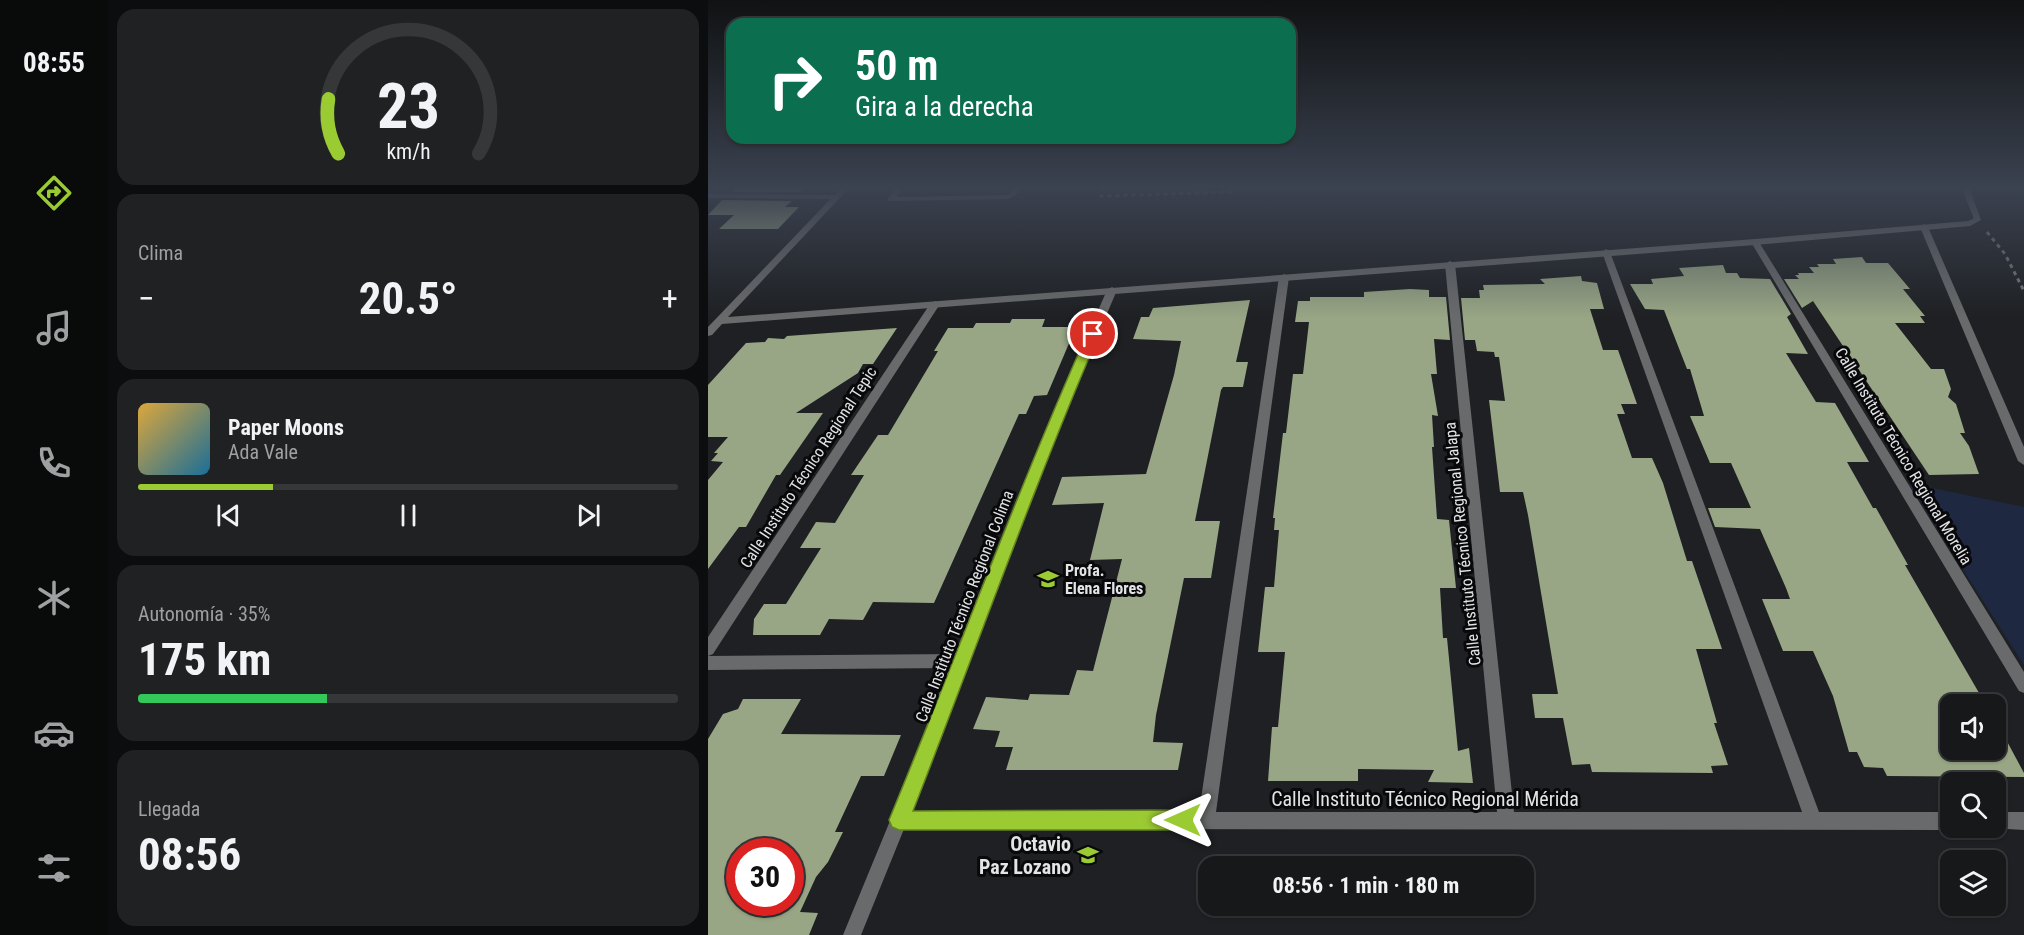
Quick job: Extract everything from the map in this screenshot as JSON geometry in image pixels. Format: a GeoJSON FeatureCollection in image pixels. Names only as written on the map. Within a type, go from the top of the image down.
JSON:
{"type":"FeatureCollection","features":[{"type":"Feature","properties":{"kind":"street"},"geometry":{"type":"LineString","coordinates":[[708,333],[805,231]]}},
{"type":"Feature","properties":{"kind":"street"},"geometry":{"type":"LineString","coordinates":[[719,321],[1883,231]]}},
{"type":"Feature","properties":{"kind":"street"},"geometry":{"type":"LineString","coordinates":[[1926,231],[2024,460]]}},
{"type":"Feature","properties":{"kind":"street","name":"Calle Instituto Técnico Regional Morelia"},"geometry":{"type":"LineString","coordinates":[[1755,242],[2024,686]]}},
{"type":"Feature","properties":{"kind":"street"},"geometry":{"type":"LineString","coordinates":[[1606,252],[1814,821]]}},
{"type":"Feature","properties":{"kind":"street","name":"Calle Instituto Técnico Regional Jalapa"},"geometry":{"type":"LineString","coordinates":[[1450,264],[1506,821]]}},
{"type":"Feature","properties":{"kind":"street"},"geometry":{"type":"LineString","coordinates":[[1206,820],[1284,277]]}},
{"type":"Feature","properties":{"kind":"street","name":"Calle Instituto Técnico Regional Colima"},"geometry":{"type":"LineString","coordinates":[[852,935],[963,661],[1046,442],[1112,290]]}},
{"type":"Feature","properties":{"kind":"street","name":"Calle Instituto Técnico Regional Tepic"},"geometry":{"type":"LineString","coordinates":[[708,649],[936,304]]}},
{"type":"Feature","properties":{"kind":"street"},"geometry":{"type":"LineString","coordinates":[[708,663],[963,661]]}},
{"type":"Feature","properties":{"kind":"street","name":"Calle Instituto Técnico Regional Mérida"},"geometry":{"type":"LineString","coordinates":[[899,820],[1940,821]]}},
{"type":"Feature","properties":{"kind":"street"},"geometry":{"type":"LineString","coordinates":[[2006,821],[2024,821]]}},
{"type":"Feature","properties":{"kind":"path"},"geometry":{"type":"LineString","coordinates":[[1986,231],[2005,254],[2024,291]]}},
{"type":"Feature","properties":{"kind":"shaded area"},"geometry":{"type":"Polygon","coordinates":[[[1908,483],[2024,507],[2024,665],[1908,483]]]}},
{"type":"Feature","properties":{"kind":"building"},"geometry":{"type":"Polygon","coordinates":[[[1862,257],[1866,263],[1888,263],[1910,289],[1903,289],[1925,316],[1920,316],[1925,323],[1895,323],[1931,369],[1944,369],[1951,389],[1948,397],[1956,404],[1965,433],[1960,433],[1969,446],[1979,474],[1929,475],[1813,301],[1802,308],[1784,279],[1799,279],[1795,275],[1799,275],[1798,273],[1814,273],[1809,267],[1819,267],[1817,264],[1836,264],[1833,259],[1862,257]]]}},
{"type":"Feature","properties":{"kind":"building"},"geometry":{"type":"Polygon","coordinates":[[[1723,265],[1726,273],[1737,273],[1740,278],[1770,279],[1791,314],[1787,317],[1808,354],[1786,353],[1816,402],[1835,403],[1869,462],[1847,462],[1873,508],[1876,508],[1908,565],[1905,565],[1980,694],[1940,694],[1940,760],[2006,760],[2006,739],[2024,777],[2006,777],[2006,772],[1940,772],[1940,776],[1887,776],[1883,768],[1864,767],[1857,752],[1849,752],[1833,696],[1813,651],[1783,651],[1762,599],[1790,599],[1760,529],[1715,527],[1708,508],[1751,508],[1731,463],[1710,463],[1690,416],[1704,416],[1690,369],[1687,369],[1664,310],[1645,309],[1630,284],[1653,284],[1651,279],[1684,276],[1679,268],[1723,265]]]}},
{"type":"Feature","properties":{"kind":"building"},"geometry":{"type":"Polygon","coordinates":[[[1581,276],[1582,281],[1597,283],[1604,309],[1590,309],[1603,350],[1618,350],[1637,404],[1621,404],[1625,414],[1617,414],[1632,458],[1652,458],[1663,483],[1687,561],[1692,561],[1722,649],[1696,649],[1717,723],[1714,723],[1728,765],[1711,766],[1713,773],[1592,772],[1590,764],[1572,765],[1563,718],[1535,718],[1532,694],[1558,694],[1528,515],[1523,492],[1500,492],[1489,400],[1505,401],[1499,357],[1495,357],[1494,352],[1477,351],[1475,340],[1465,340],[1461,298],[1480,298],[1479,290],[1484,290],[1483,285],[1545,284],[1540,279],[1581,276]]]}},
{"type":"Feature","properties":{"kind":"building"},"geometry":{"type":"Polygon","coordinates":[[[1429,290],[1429,297],[1446,297],[1450,340],[1434,339],[1437,374],[1431,374],[1438,416],[1432,415],[1434,447],[1432,447],[1437,519],[1449,520],[1456,588],[1440,588],[1443,638],[1447,638],[1458,751],[1469,748],[1473,783],[1428,782],[1434,770],[1358,769],[1358,781],[1268,781],[1272,727],[1278,727],[1285,652],[1258,652],[1265,587],[1274,587],[1279,530],[1274,530],[1275,518],[1273,518],[1283,433],[1286,433],[1293,374],[1303,374],[1309,322],[1295,322],[1298,301],[1310,301],[1310,297],[1364,297],[1364,292],[1429,290]]]}},
{"type":"Feature","properties":{"kind":"building"},"geometry":{"type":"Polygon","coordinates":[[[1250,300],[1236,362],[1248,362],[1243,387],[1223,387],[1221,390],[1195,521],[1220,521],[1211,578],[1184,578],[1156,715],[1153,742],[1183,743],[1178,770],[1006,770],[1013,747],[995,747],[1000,731],[973,729],[986,697],[1028,700],[1030,694],[1069,695],[1077,670],[1093,671],[1122,559],[1090,560],[1104,503],[1052,505],[1062,477],[1146,474],[1174,375],[1181,341],[1133,339],[1141,317],[1149,317],[1153,308],[1250,300]]]}},
{"type":"Feature","properties":{"kind":"building"},"geometry":{"type":"Polygon","coordinates":[[[1012,319],[1045,319],[1042,327],[1076,327],[1047,395],[1034,396],[1026,414],[1019,414],[934,603],[873,602],[863,620],[829,619],[820,635],[753,635],[754,619],[764,604],[786,604],[821,548],[800,548],[816,522],[835,523],[864,475],[851,475],[878,435],[888,435],[938,351],[934,351],[948,328],[973,328],[976,323],[1010,323],[1012,319]]]}},
{"type":"Feature","properties":{"kind":"building"},"geometry":{"type":"Polygon","coordinates":[[[897,328],[873,364],[863,364],[858,373],[796,413],[823,413],[780,475],[776,475],[746,527],[739,527],[708,569],[708,480],[723,462],[711,461],[718,453],[714,453],[728,437],[708,437],[708,385],[746,343],[765,342],[768,338],[784,339],[787,336],[897,328]]]}},
{"type":"Feature","properties":{"kind":"building"},"geometry":{"type":"Polygon","coordinates":[[[743,699],[801,699],[781,734],[901,735],[884,776],[861,776],[835,832],[843,832],[828,862],[816,877],[804,903],[804,838],[726,838],[726,916],[804,916],[804,912],[818,913],[809,935],[708,935],[708,739],[723,714],[738,709],[743,699]]]}},
{"type":"Feature","properties":{"kind":"place","name":"Profa. Elena Flores"},"geometry":{"type":"Point","coordinates":[1048,579]}},
{"type":"Feature","properties":{"kind":"place","name":"Octavio Paz Lozano"},"geometry":{"type":"Point","coordinates":[1088,855]}},
{"type":"Feature","properties":{"kind":"route"},"geometry":{"type":"LineString","coordinates":[[1093,334],[1046,442],[963,661],[899,820],[1183,820]]}}]}
